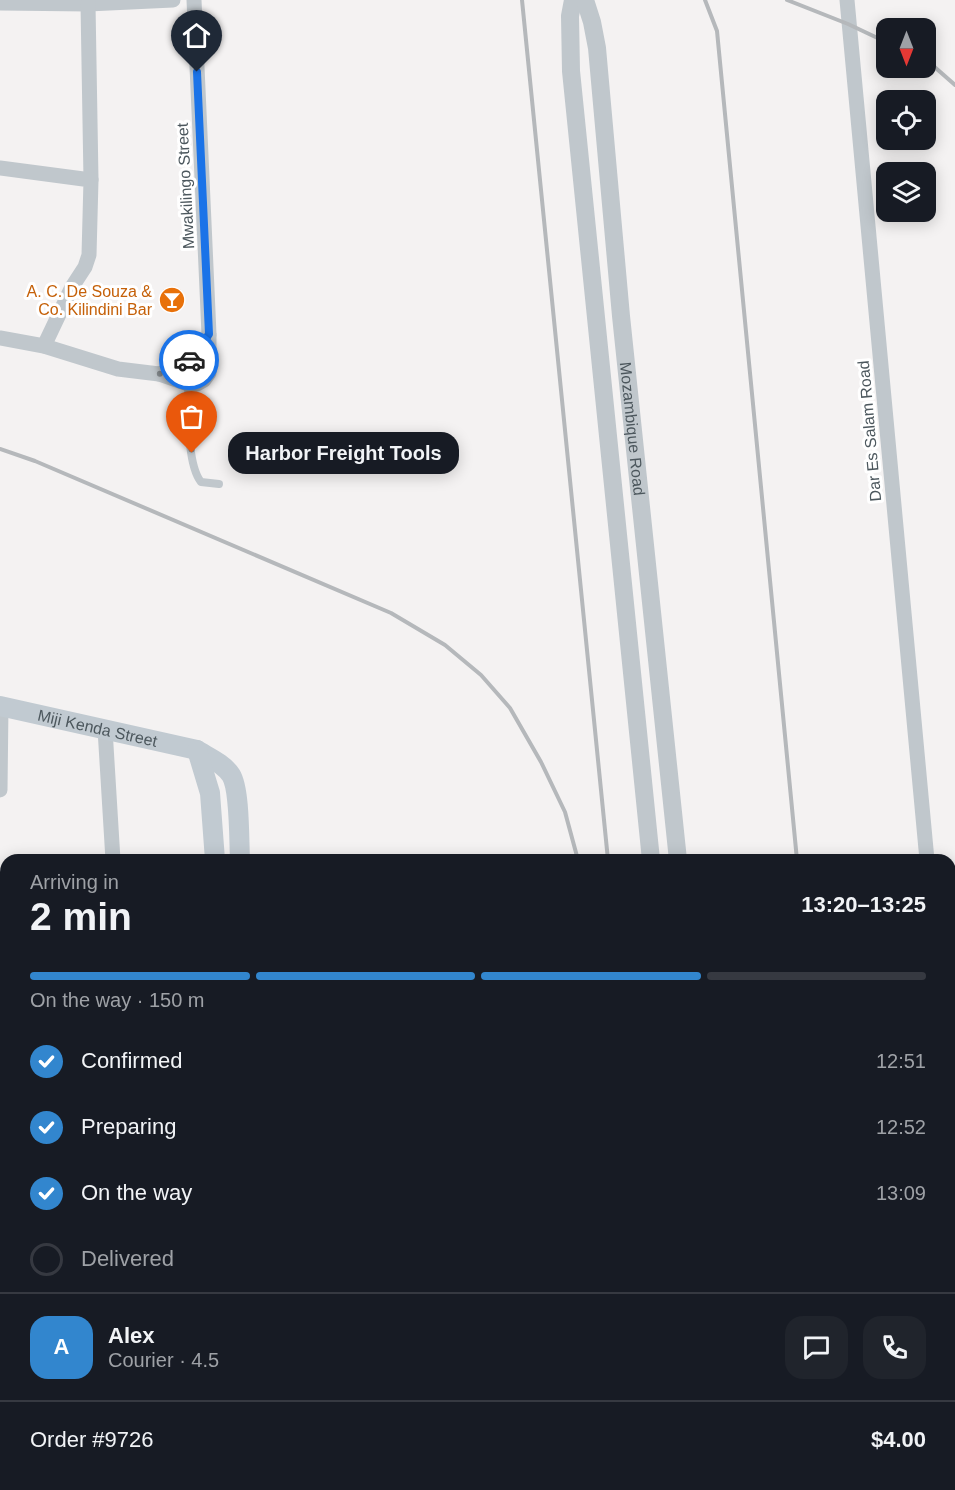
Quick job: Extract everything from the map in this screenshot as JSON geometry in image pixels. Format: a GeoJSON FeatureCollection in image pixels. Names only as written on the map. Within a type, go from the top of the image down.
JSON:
{"type":"FeatureCollection","features":[{"type":"Feature","properties":{"kind":"main road","name":"Miji Kenda Street"},"geometry":{"type":"LineString","coordinates":[[0,706],[197,750]]}},
{"type":"Feature","properties":{"kind":"main road"},"geometry":{"type":"LineString","coordinates":[[197,750],[210,793],[215,854]]}},
{"type":"Feature","properties":{"kind":"main road"},"geometry":{"type":"LineString","coordinates":[[197,750],[215,761],[232,776],[236,790],[240,854]]}},
{"type":"Feature","properties":{"kind":"street"},"geometry":{"type":"LineString","coordinates":[[0,3],[88,4],[173,0]]}},
{"type":"Feature","properties":{"kind":"street","name":"Mwakilingo Street"},"geometry":{"type":"LineString","coordinates":[[188,384],[197,384],[207,378],[209,369],[194,0]]}},
{"type":"Feature","properties":{"kind":"street","name":"Mozambique Road"},"geometry":{"type":"LineString","coordinates":[[573,0],[570,16],[571,71],[650,854]]}},
{"type":"Feature","properties":{"kind":"street","name":"Mozambique Road"},"geometry":{"type":"LineString","coordinates":[[585,0],[597,48],[620,304],[677,854]]}},
{"type":"Feature","properties":{"kind":"street","name":"Dar Es Salam Road"},"geometry":{"type":"LineString","coordinates":[[847,0],[926,854]]}},
{"type":"Feature","properties":{"kind":"street"},"geometry":{"type":"LineString","coordinates":[[44,346],[89,255],[92,180],[88,4]]}},
{"type":"Feature","properties":{"kind":"street"},"geometry":{"type":"LineString","coordinates":[[0,168],[92,180]]}},
{"type":"Feature","properties":{"kind":"street"},"geometry":{"type":"LineString","coordinates":[[159,374],[178,367],[195,355],[209,334]]}},
{"type":"Feature","properties":{"kind":"street"},"geometry":{"type":"LineString","coordinates":[[0,338],[44,346],[118,369],[159,374],[188,384]]}},
{"type":"Feature","properties":{"kind":"street"},"geometry":{"type":"LineString","coordinates":[[0,706],[0,790]]}},
{"type":"Feature","properties":{"kind":"street"},"geometry":{"type":"LineString","coordinates":[[105,729],[113,854]]}},
{"type":"Feature","properties":{"kind":"lane"},"geometry":{"type":"LineString","coordinates":[[188,384],[189,431],[196,474],[201,482],[219,484]]}},
{"type":"Feature","properties":{"kind":"railway"},"geometry":{"type":"LineString","coordinates":[[522,0],[607,854]]}},
{"type":"Feature","properties":{"kind":"railway"},"geometry":{"type":"LineString","coordinates":[[705,0],[717,31],[796,854]]}},
{"type":"Feature","properties":{"kind":"railway"},"geometry":{"type":"LineString","coordinates":[[787,0],[876,37]]}},
{"type":"Feature","properties":{"kind":"railway"},"geometry":{"type":"LineString","coordinates":[[936,68],[955,85]]}},
{"type":"Feature","properties":{"kind":"railway"},"geometry":{"type":"LineString","coordinates":[[0,449],[35,461],[391,613],[445,645],[481,675],[510,708],[541,762],[565,812],[576,854]]}},
{"type":"Feature","properties":{"kind":"way so far"},"geometry":{"type":"LineString","coordinates":[[189,360],[159,374],[188,384],[192,453]]}},
{"type":"Feature","properties":{"kind":"place","name":"A. C. De Souza & Co. Kilindini Bar"},"geometry":{"type":"Point","coordinates":[172,300]}},
{"type":"Feature","properties":{"kind":"place","name":"Harbor Freight Tools"},"geometry":{"type":"Point","coordinates":[192,453]}},
{"type":"Feature","properties":{"kind":"route"},"geometry":{"type":"LineString","coordinates":[[189,360],[209,334],[197,72]]}}]}
